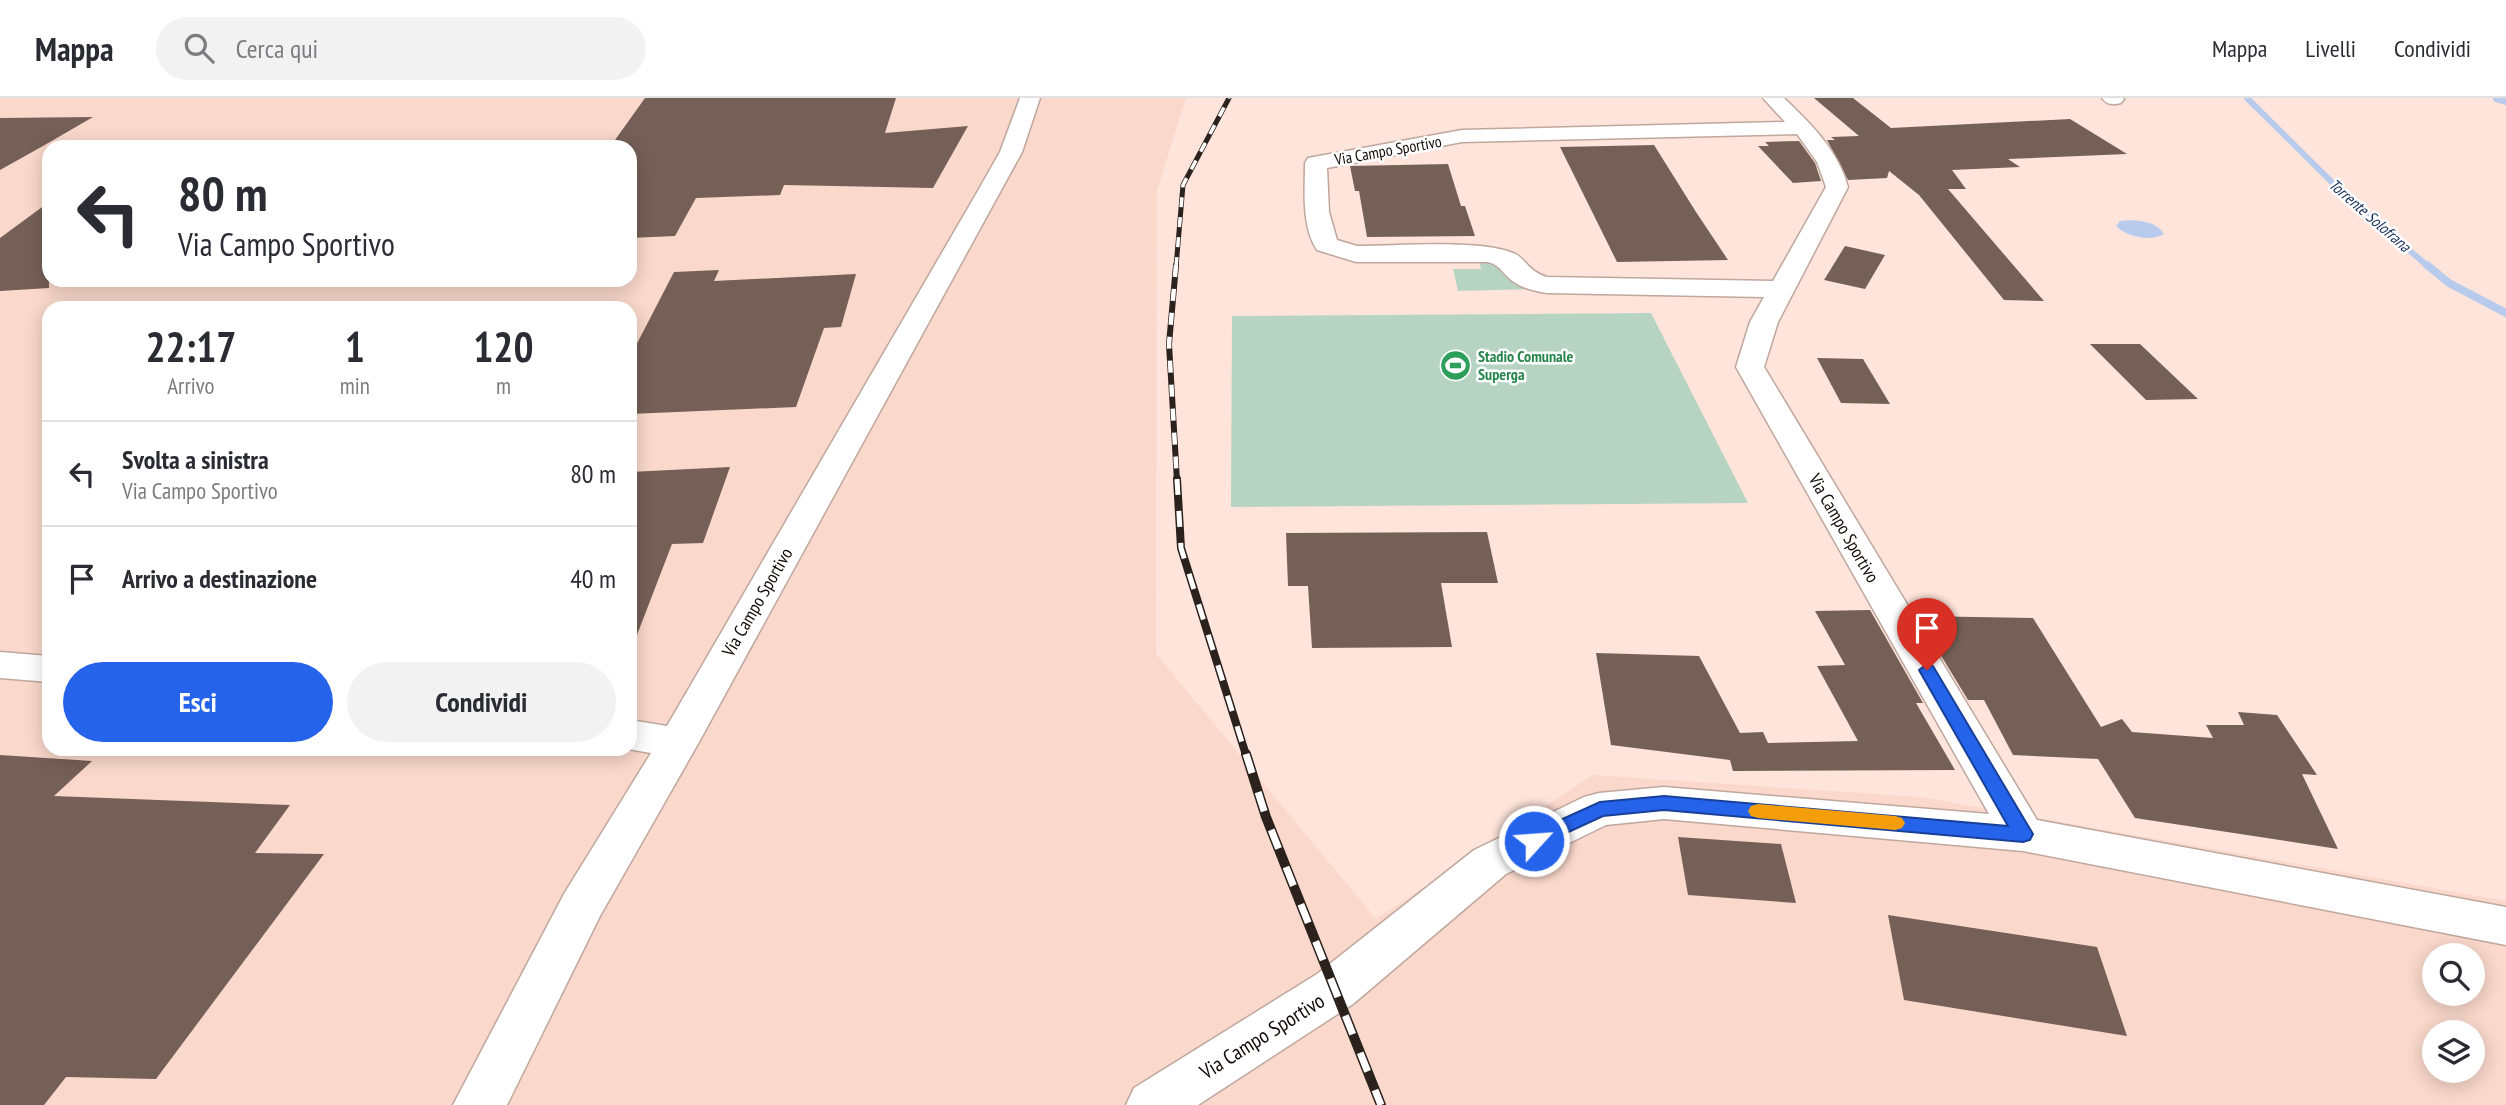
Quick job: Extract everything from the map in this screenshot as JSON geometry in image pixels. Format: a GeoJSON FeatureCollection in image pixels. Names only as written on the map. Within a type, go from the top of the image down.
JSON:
{"type":"FeatureCollection","features":[{"type":"Feature","properties":{"kind":"street","name":"Via Campo Sportivo"},"geometry":{"type":"LineString","coordinates":[[480,1105],[580,907],[678,742],[1005,163],[1030,98]]}},
{"type":"Feature","properties":{"kind":"street","name":"Via Campo Sportivo"},"geometry":{"type":"LineString","coordinates":[[1773,98],[1835,171],[1837,187],[1764,322],[1750,367],[2023,834]]}},
{"type":"Feature","properties":{"kind":"street","name":"Via Campo Sportivo"},"geometry":{"type":"LineString","coordinates":[[1782,289],[1547,285],[1531,282],[1517,273],[1508,259],[1489,254],[1356,254],[1326,245],[1317,212],[1315,163],[1462,136],[1801,128]]}},
{"type":"Feature","properties":{"kind":"street"},"geometry":{"type":"LineString","coordinates":[[0,664],[42,668]]}},
{"type":"Feature","properties":{"kind":"street"},"geometry":{"type":"LineString","coordinates":[[637,736],[678,742]]}},
{"type":"Feature","properties":{"kind":"street","name":"Via Campo Sportivo"},"geometry":{"type":"LineString","coordinates":[[1153,1105],[1335,989],[1490,862],[1600,809],[1664,803],[2023,834],[2434,912]]}},
{"type":"Feature","properties":{"kind":"street"},"geometry":{"type":"LineString","coordinates":[[2434,912],[2506,926]]}},
{"type":"Feature","properties":{"kind":"street"},"geometry":{"type":"LineString","coordinates":[[2434,912],[2506,944]]}},
{"type":"Feature","properties":{"kind":"shaded area"},"geometry":{"type":"Polygon","coordinates":[[[0,98],[1186,98],[1157,190],[1156,654],[1376,919],[1593,775],[1920,797],[2506,901],[2506,1105],[0,1105],[0,98]]]}},
{"type":"Feature","properties":{"kind":"green space"},"geometry":{"type":"Polygon","coordinates":[[[1479,259],[1496,264],[1512,281],[1534,289],[1458,291],[1453,269],[1481,269],[1479,259]]]}},
{"type":"Feature","properties":{"kind":"green space","name":"Stadio Comunale Superga"},"geometry":{"type":"Polygon","coordinates":[[[1651,313],[1748,503],[1231,507],[1232,316],[1651,313]]]}},
{"type":"Feature","properties":{"kind":"water"},"geometry":{"type":"Polygon","coordinates":[[[2120,221],[2150,223],[2164,234],[2152,238],[2132,235],[2116,226],[2120,221]]]}},
{"type":"Feature","properties":{"kind":"building"},"geometry":{"type":"Polygon","coordinates":[[[645,98],[896,98],[885,133],[968,126],[933,188],[784,185],[780,195],[696,198],[675,236],[637,238],[637,140],[615,140],[645,98]]]}},
{"type":"Feature","properties":{"kind":"building"},"geometry":{"type":"Polygon","coordinates":[[[1814,98],[1853,98],[1891,128],[2070,119],[2127,154],[2008,159],[2020,167],[1952,170],[1966,189],[1948,189],[2044,301],[2004,300],[1919,195],[1889,171],[1887,178],[1848,180],[1827,140],[1835,140],[1831,137],[1859,136],[1814,98]]]}},
{"type":"Feature","properties":{"kind":"building"},"geometry":{"type":"Polygon","coordinates":[[[93,117],[53,140],[42,140],[42,147],[0,170],[0,118],[93,117]]]}},
{"type":"Feature","properties":{"kind":"building"},"geometry":{"type":"Polygon","coordinates":[[[1799,141],[1815,163],[1821,181],[1793,183],[1758,146],[1769,146],[1765,142],[1799,141]]]}},
{"type":"Feature","properties":{"kind":"building"},"geometry":{"type":"Polygon","coordinates":[[[1654,145],[1728,260],[1617,262],[1560,147],[1654,145]]]}},
{"type":"Feature","properties":{"kind":"building"},"geometry":{"type":"Polygon","coordinates":[[[1448,164],[1461,206],[1465,206],[1475,236],[1367,237],[1359,191],[1355,191],[1350,166],[1448,164]]]}},
{"type":"Feature","properties":{"kind":"building"},"geometry":{"type":"Polygon","coordinates":[[[42,207],[42,287],[49,288],[0,291],[0,238],[42,207]]]}},
{"type":"Feature","properties":{"kind":"building"},"geometry":{"type":"Polygon","coordinates":[[[1845,246],[1885,255],[1865,289],[1824,280],[1845,246]]]}},
{"type":"Feature","properties":{"kind":"building"},"geometry":{"type":"Polygon","coordinates":[[[719,270],[714,281],[856,274],[841,327],[824,328],[796,407],[637,414],[637,343],[674,272],[719,270]]]}},
{"type":"Feature","properties":{"kind":"building"},"geometry":{"type":"Polygon","coordinates":[[[2090,344],[2140,344],[2198,399],[2146,400],[2090,344]]]}},
{"type":"Feature","properties":{"kind":"building"},"geometry":{"type":"Polygon","coordinates":[[[1817,358],[1863,359],[1890,404],[1841,403],[1817,358]]]}},
{"type":"Feature","properties":{"kind":"building"},"geometry":{"type":"Polygon","coordinates":[[[730,467],[703,543],[672,544],[637,635],[637,472],[730,467]]]}},
{"type":"Feature","properties":{"kind":"building"},"geometry":{"type":"Polygon","coordinates":[[[1487,532],[1498,583],[1441,583],[1452,647],[1312,648],[1308,586],[1288,586],[1286,533],[1487,532]]]}},
{"type":"Feature","properties":{"kind":"building"},"geometry":{"type":"Polygon","coordinates":[[[1870,610],[1923,703],[1916,703],[1955,770],[1733,771],[1730,760],[1611,745],[1596,653],[1699,656],[1740,733],[1763,732],[1768,743],[1858,741],[1817,666],[1845,665],[1815,611],[1870,610]]]}},
{"type":"Feature","properties":{"kind":"building"},"geometry":{"type":"Polygon","coordinates":[[[1917,616],[2033,618],[2101,727],[2122,719],[2132,732],[2213,738],[2206,725],[2244,725],[2238,712],[2277,715],[2317,775],[2302,774],[2338,849],[2135,818],[2098,759],[2013,755],[1984,700],[1968,700],[1917,616]]]}},
{"type":"Feature","properties":{"kind":"building"},"geometry":{"type":"Polygon","coordinates":[[[0,755],[92,761],[54,796],[290,805],[255,853],[324,854],[156,1079],[66,1077],[44,1105],[0,1105],[0,755]]]}},
{"type":"Feature","properties":{"kind":"building"},"geometry":{"type":"Polygon","coordinates":[[[1678,837],[1781,844],[1796,903],[1688,895],[1678,837]]]}},
{"type":"Feature","properties":{"kind":"building"},"geometry":{"type":"Polygon","coordinates":[[[1888,915],[2097,947],[2127,1036],[1904,1000],[1888,915]]]}},
{"type":"Feature","properties":{"kind":"waterway","name":"Torrente Solofrana"},"geometry":{"type":"LineString","coordinates":[[2247,98],[2353,203],[2429,267]]}},
{"type":"Feature","properties":{"kind":"waterway","name":"Torrente Solofrana"},"geometry":{"type":"LineString","coordinates":[[2502,98],[2506,99]]}},
{"type":"Feature","properties":{"kind":"waterway","name":"Torrente Solofrana"},"geometry":{"type":"LineString","coordinates":[[2427,265],[2449,283],[2506,313]]}},
{"type":"Feature","properties":{"kind":"railway"},"geometry":{"type":"LineString","coordinates":[[1176,267],[1183,185],[1229,98]]}},
{"type":"Feature","properties":{"kind":"railway"},"geometry":{"type":"LineString","coordinates":[[1176,265],[1169,344],[1177,481]]}},
{"type":"Feature","properties":{"kind":"railway"},"geometry":{"type":"LineString","coordinates":[[1177,479],[1181,548],[1246,755]]}},
{"type":"Feature","properties":{"kind":"railway"},"geometry":{"type":"LineString","coordinates":[[1246,754],[1266,817],[1381,1105]]}},
{"type":"Feature","properties":{"kind":"slow traffic"},"geometry":{"type":"LineString","coordinates":[[1758,811],[1895,823]]}},
{"type":"Feature","properties":{"kind":"place","name":"Stadio Comunale Superga"},"geometry":{"type":"Point","coordinates":[1455,365]}},
{"type":"Feature","properties":{"kind":"route"},"geometry":{"type":"LineString","coordinates":[[1534,841],[1600,809],[1664,803],[2023,834],[1927,670]]}}]}
